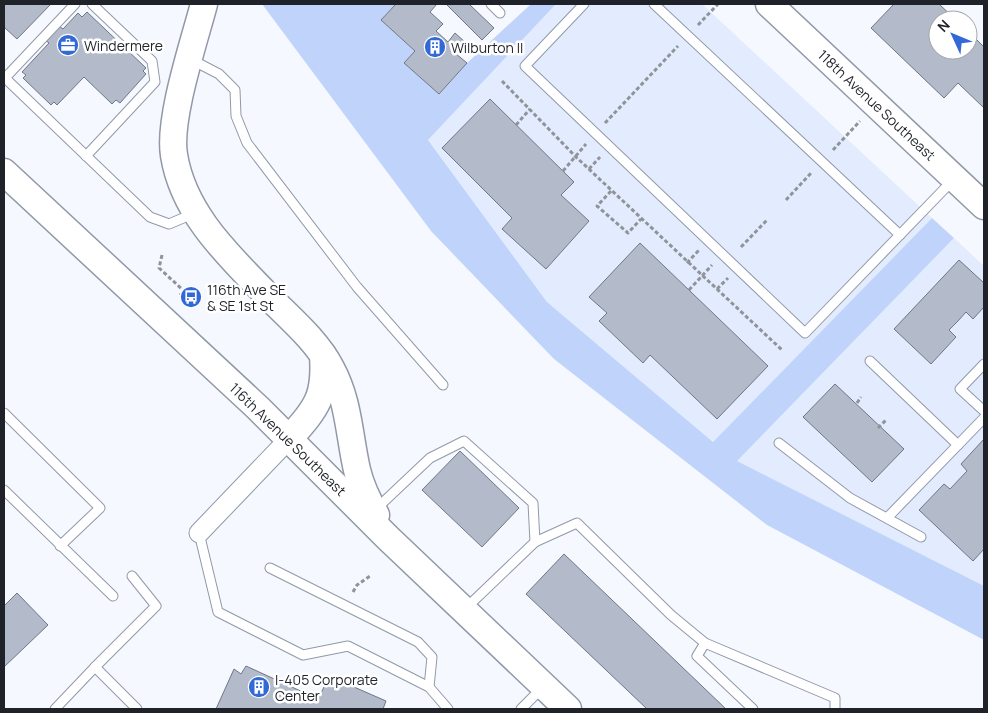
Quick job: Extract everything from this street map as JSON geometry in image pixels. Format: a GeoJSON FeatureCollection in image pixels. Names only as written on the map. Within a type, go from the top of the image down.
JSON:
{"type":"FeatureCollection","features":[{"type":"Feature","properties":{"kind":"main road"},"geometry":{"type":"LineString","coordinates":[[204,4],[174,124],[173,154],[180,183],[195,213],[227,253],[323,354],[343,394],[357,470],[364,494],[388,538]]}},
{"type":"Feature","properties":{"kind":"main road","name":"118th Avenue Southeast"},"geometry":{"type":"LineString","coordinates":[[769,4],[984,206]]}},
{"type":"Feature","properties":{"kind":"main road","name":"116th Avenue Southeast"},"geometry":{"type":"LineString","coordinates":[[4,172],[290,438],[388,538],[568,709]]}},
{"type":"Feature","properties":{"kind":"main road"},"geometry":{"type":"LineString","coordinates":[[290,438],[313,411],[321,393],[324,377],[323,354]]}},
{"type":"Feature","properties":{"kind":"street"},"geometry":{"type":"LineString","coordinates":[[199,533],[290,438]]}},
{"type":"Feature","properties":{"kind":"lane"},"geometry":{"type":"LineString","coordinates":[[75,4],[5,78],[150,217],[169,224],[195,213]]}},
{"type":"Feature","properties":{"kind":"lane"},"geometry":{"type":"LineString","coordinates":[[86,156],[155,82],[152,61],[92,4]]}},
{"type":"Feature","properties":{"kind":"lane"},"geometry":{"type":"LineString","coordinates":[[491,4],[500,13]]}},
{"type":"Feature","properties":{"kind":"lane"},"geometry":{"type":"LineString","coordinates":[[584,4],[525,66],[805,333],[955,178]]}},
{"type":"Feature","properties":{"kind":"lane"},"geometry":{"type":"LineString","coordinates":[[654,4],[900,235]]}},
{"type":"Feature","properties":{"kind":"lane"},"geometry":{"type":"LineString","coordinates":[[189,59],[219,74],[234,90],[236,116],[247,143],[357,288],[444,385]]}},
{"type":"Feature","properties":{"kind":"lane"},"geometry":{"type":"LineString","coordinates":[[870,361],[958,445]]}},
{"type":"Feature","properties":{"kind":"lane"},"geometry":{"type":"LineString","coordinates":[[984,364],[960,389],[984,411]]}},
{"type":"Feature","properties":{"kind":"lane"},"geometry":{"type":"LineString","coordinates":[[4,413],[100,508],[60,546]]}},
{"type":"Feature","properties":{"kind":"lane"},"geometry":{"type":"LineString","coordinates":[[888,517],[984,418]]}},
{"type":"Feature","properties":{"kind":"lane"},"geometry":{"type":"LineString","coordinates":[[374,511],[430,458],[464,441],[533,503],[535,542]]}},
{"type":"Feature","properties":{"kind":"lane"},"geometry":{"type":"LineString","coordinates":[[779,443],[850,498],[888,517],[921,537]]}},
{"type":"Feature","properties":{"kind":"lane"},"geometry":{"type":"LineString","coordinates":[[4,490],[113,596]]}},
{"type":"Feature","properties":{"kind":"lane"},"geometry":{"type":"LineString","coordinates":[[464,610],[535,542],[576,524],[671,616],[705,643],[834,698],[835,709]]}},
{"type":"Feature","properties":{"kind":"lane"},"geometry":{"type":"LineString","coordinates":[[199,533],[218,612],[303,655],[348,646],[429,688],[448,709]]}},
{"type":"Feature","properties":{"kind":"lane"},"geometry":{"type":"LineString","coordinates":[[270,568],[418,642],[432,657],[429,688]]}},
{"type":"Feature","properties":{"kind":"lane"},"geometry":{"type":"LineString","coordinates":[[55,709],[156,606],[132,576]]}},
{"type":"Feature","properties":{"kind":"lane"},"geometry":{"type":"LineString","coordinates":[[705,643],[697,656],[753,709]]}},
{"type":"Feature","properties":{"kind":"lane"},"geometry":{"type":"LineString","coordinates":[[95,667],[137,709]]}},
{"type":"Feature","properties":{"kind":"lane"},"geometry":{"type":"LineString","coordinates":[[521,709],[544,686]]}},
{"type":"Feature","properties":{"kind":"path"},"geometry":{"type":"LineString","coordinates":[[563,171],[595,133],[718,4]]}},
{"type":"Feature","properties":{"kind":"path"},"geometry":{"type":"LineString","coordinates":[[502,81],[611,191],[782,350]]}},
{"type":"Feature","properties":{"kind":"path"},"geometry":{"type":"LineString","coordinates":[[516,125],[530,109]]}},
{"type":"Feature","properties":{"kind":"path"},"geometry":{"type":"LineString","coordinates":[[833,150],[860,121]]}},
{"type":"Feature","properties":{"kind":"path"},"geometry":{"type":"LineString","coordinates":[[589,169],[603,155]]}},
{"type":"Feature","properties":{"kind":"path"},"geometry":{"type":"LineString","coordinates":[[786,200],[812,172]]}},
{"type":"Feature","properties":{"kind":"path"},"geometry":{"type":"LineString","coordinates":[[611,191],[597,206],[628,233],[641,219]]}},
{"type":"Feature","properties":{"kind":"path"},"geometry":{"type":"LineString","coordinates":[[741,247],[767,220]]}},
{"type":"Feature","properties":{"kind":"path"},"geometry":{"type":"LineString","coordinates":[[688,262],[701,248]]}},
{"type":"Feature","properties":{"kind":"path"},"geometry":{"type":"LineString","coordinates":[[162,255],[159,268],[184,291],[180,295]]}},
{"type":"Feature","properties":{"kind":"path"},"geometry":{"type":"LineString","coordinates":[[689,290],[715,262]]}},
{"type":"Feature","properties":{"kind":"path"},"geometry":{"type":"LineString","coordinates":[[717,289],[730,275]]}},
{"type":"Feature","properties":{"kind":"path"},"geometry":{"type":"LineString","coordinates":[[857,403],[861,397]]}},
{"type":"Feature","properties":{"kind":"path"},"geometry":{"type":"LineString","coordinates":[[878,428],[887,419]]}},
{"type":"Feature","properties":{"kind":"path"},"geometry":{"type":"LineString","coordinates":[[349,598],[357,585],[370,576]]}},
{"type":"Feature","properties":{"kind":"shaded area"},"geometry":{"type":"Polygon","coordinates":[[[262,4],[396,4],[381,20],[415,51],[404,63],[439,94],[467,63],[531,4],[556,4],[428,140],[547,302],[713,442],[932,218],[954,238],[737,461],[984,586],[984,640],[767,525],[554,359],[431,231],[262,4]]]}},
{"type":"Feature","properties":{"kind":"shaded area"},"geometry":{"type":"Polygon","coordinates":[[[556,4],[702,4],[932,218],[713,442],[547,302],[428,140],[556,4]]]}},
{"type":"Feature","properties":{"kind":"shaded area"},"geometry":{"type":"Polygon","coordinates":[[[954,238],[984,266],[984,589],[736,461],[954,238]]]}},
{"type":"Feature","properties":{"kind":"building"},"geometry":{"type":"Polygon","coordinates":[[[4,4],[51,4],[17,39],[4,27],[4,4]]]}},
{"type":"Feature","properties":{"kind":"building","name":"Wilburton II"},"geometry":{"type":"Polygon","coordinates":[[[396,4],[437,4],[430,12],[443,24],[436,31],[448,42],[455,33],[465,42],[455,53],[467,63],[439,94],[404,63],[415,51],[381,20],[396,4]]]}},
{"type":"Feature","properties":{"kind":"building"},"geometry":{"type":"Polygon","coordinates":[[[446,4],[469,4],[494,28],[482,40],[446,4]]]}},
{"type":"Feature","properties":{"kind":"building"},"geometry":{"type":"Polygon","coordinates":[[[894,4],[939,4],[945,10],[928,10],[928,60],[978,60],[978,41],[984,47],[984,108],[958,83],[944,98],[871,28],[894,4]]]}},
{"type":"Feature","properties":{"kind":"building"},"geometry":{"type":"Polygon","coordinates":[[[87,12],[146,68],[143,71],[146,74],[120,103],[116,100],[112,104],[84,77],[57,105],[54,102],[51,105],[23,78],[26,75],[22,72],[49,43],[45,40],[59,26],[63,29],[78,13],[82,17],[87,12]]]}},
{"type":"Feature","properties":{"kind":"building"},"geometry":{"type":"Polygon","coordinates":[[[490,99],[574,182],[561,195],[589,221],[546,269],[502,229],[512,218],[442,148],[490,99]]]}},
{"type":"Feature","properties":{"kind":"building"},"geometry":{"type":"Polygon","coordinates":[[[640,243],[768,366],[717,419],[650,355],[643,363],[599,321],[607,313],[589,297],[640,243]]]}},
{"type":"Feature","properties":{"kind":"building"},"geometry":{"type":"Polygon","coordinates":[[[959,260],[984,283],[984,307],[973,319],[966,312],[949,330],[956,337],[931,364],[894,329],[959,260]]]}},
{"type":"Feature","properties":{"kind":"building"},"geometry":{"type":"Polygon","coordinates":[[[835,384],[904,449],[872,482],[803,417],[835,384]]]}},
{"type":"Feature","properties":{"kind":"building"},"geometry":{"type":"Polygon","coordinates":[[[984,439],[984,549],[973,561],[919,510],[944,484],[950,489],[967,471],[961,464],[984,439]]]}},
{"type":"Feature","properties":{"kind":"building"},"geometry":{"type":"Polygon","coordinates":[[[460,451],[519,508],[482,547],[422,490],[460,451]]]}},
{"type":"Feature","properties":{"kind":"building"},"geometry":{"type":"Polygon","coordinates":[[[564,554],[726,709],[647,709],[526,594],[564,554]]]}},
{"type":"Feature","properties":{"kind":"building"},"geometry":{"type":"Polygon","coordinates":[[[17,593],[48,625],[4,667],[4,606],[17,593]]]}},
{"type":"Feature","properties":{"kind":"building","name":"I-405 Corporate Center"},"geometry":{"type":"Polygon","coordinates":[[[246,666],[318,699],[325,685],[334,688],[338,680],[386,701],[383,709],[216,709],[234,669],[241,674],[246,666]]]}},
{"type":"Feature","properties":{"kind":"place","name":"Windermere"},"geometry":{"type":"Point","coordinates":[68,45]}},
{"type":"Feature","properties":{"kind":"place","name":"Wilburton II"},"geometry":{"type":"Point","coordinates":[435,47]}},
{"type":"Feature","properties":{"kind":"place","name":"116th Ave SE & SE 1st St"},"geometry":{"type":"Point","coordinates":[191,297]}},
{"type":"Feature","properties":{"kind":"place","name":"I-405 Corporate Center"},"geometry":{"type":"Point","coordinates":[259,687]}}]}
